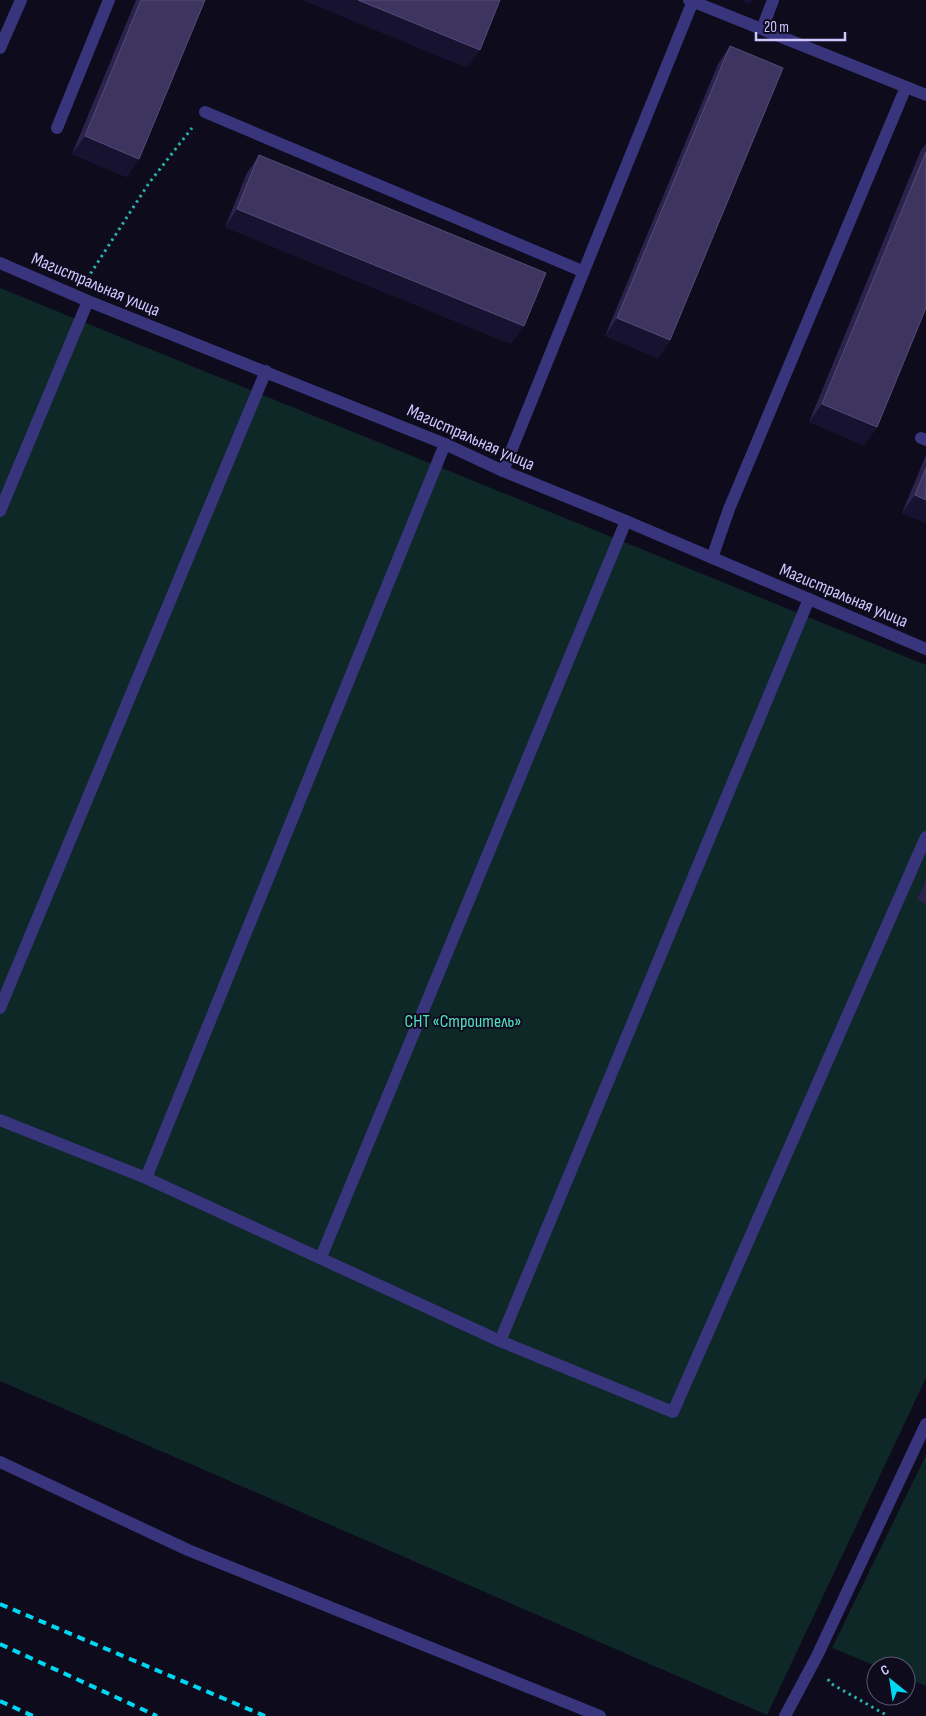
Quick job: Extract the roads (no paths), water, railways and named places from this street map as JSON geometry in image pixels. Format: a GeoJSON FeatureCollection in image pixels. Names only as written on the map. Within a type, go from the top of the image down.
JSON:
{"type":"FeatureCollection","features":[{"type":"Feature","properties":{"kind":"street"},"geometry":{"type":"LineString","coordinates":[[0,48],[21,0]]}},
{"type":"Feature","properties":{"kind":"street"},"geometry":{"type":"LineString","coordinates":[[57,128],[109,0]]}},
{"type":"Feature","properties":{"kind":"street"},"geometry":{"type":"LineString","coordinates":[[762,29],[773,0]]}},
{"type":"Feature","properties":{"kind":"street"},"geometry":{"type":"LineString","coordinates":[[503,471],[691,1],[926,95]]}},
{"type":"Feature","properties":{"kind":"street"},"geometry":{"type":"LineString","coordinates":[[712,558],[729,509],[906,87]]}},
{"type":"Feature","properties":{"kind":"street"},"geometry":{"type":"LineString","coordinates":[[205,112],[582,271]]}},
{"type":"Feature","properties":{"kind":"street","name":"Магистральная улица"},"geometry":{"type":"LineString","coordinates":[[0,263],[88,301],[445,444],[503,471],[626,521],[926,649]]}},
{"type":"Feature","properties":{"kind":"street"},"geometry":{"type":"LineString","coordinates":[[0,510],[88,301]]}},
{"type":"Feature","properties":{"kind":"street"},"geometry":{"type":"LineString","coordinates":[[0,1008],[266,371]]}},
{"type":"Feature","properties":{"kind":"street"},"geometry":{"type":"LineString","coordinates":[[146,1178],[445,444]]}},
{"type":"Feature","properties":{"kind":"street"},"geometry":{"type":"LineString","coordinates":[[321,1257],[626,521]]}},
{"type":"Feature","properties":{"kind":"street"},"geometry":{"type":"LineString","coordinates":[[500,1341],[809,599]]}},
{"type":"Feature","properties":{"kind":"street"},"geometry":{"type":"LineString","coordinates":[[0,1120],[146,1178],[500,1341],[673,1412],[926,837]]}},
{"type":"Feature","properties":{"kind":"street"},"geometry":{"type":"LineString","coordinates":[[785,1716],[817,1656],[926,1424]]}},
{"type":"Feature","properties":{"kind":"street"},"geometry":{"type":"LineString","coordinates":[[0,1462],[188,1550],[600,1716]]}},
{"type":"Feature","properties":{"kind":"railway"},"geometry":{"type":"LineString","coordinates":[[0,1604],[265,1716]]}},
{"type":"Feature","properties":{"kind":"railway"},"geometry":{"type":"LineString","coordinates":[[0,1644],[157,1716]]}},
{"type":"Feature","properties":{"kind":"railway"},"geometry":{"type":"LineString","coordinates":[[0,1701],[33,1716]]}},
{"type":"Feature","properties":{"kind":"park label","name":"СНТ «Строитель»"},"geometry":{"type":"Point","coordinates":[463,1021]}}]}
